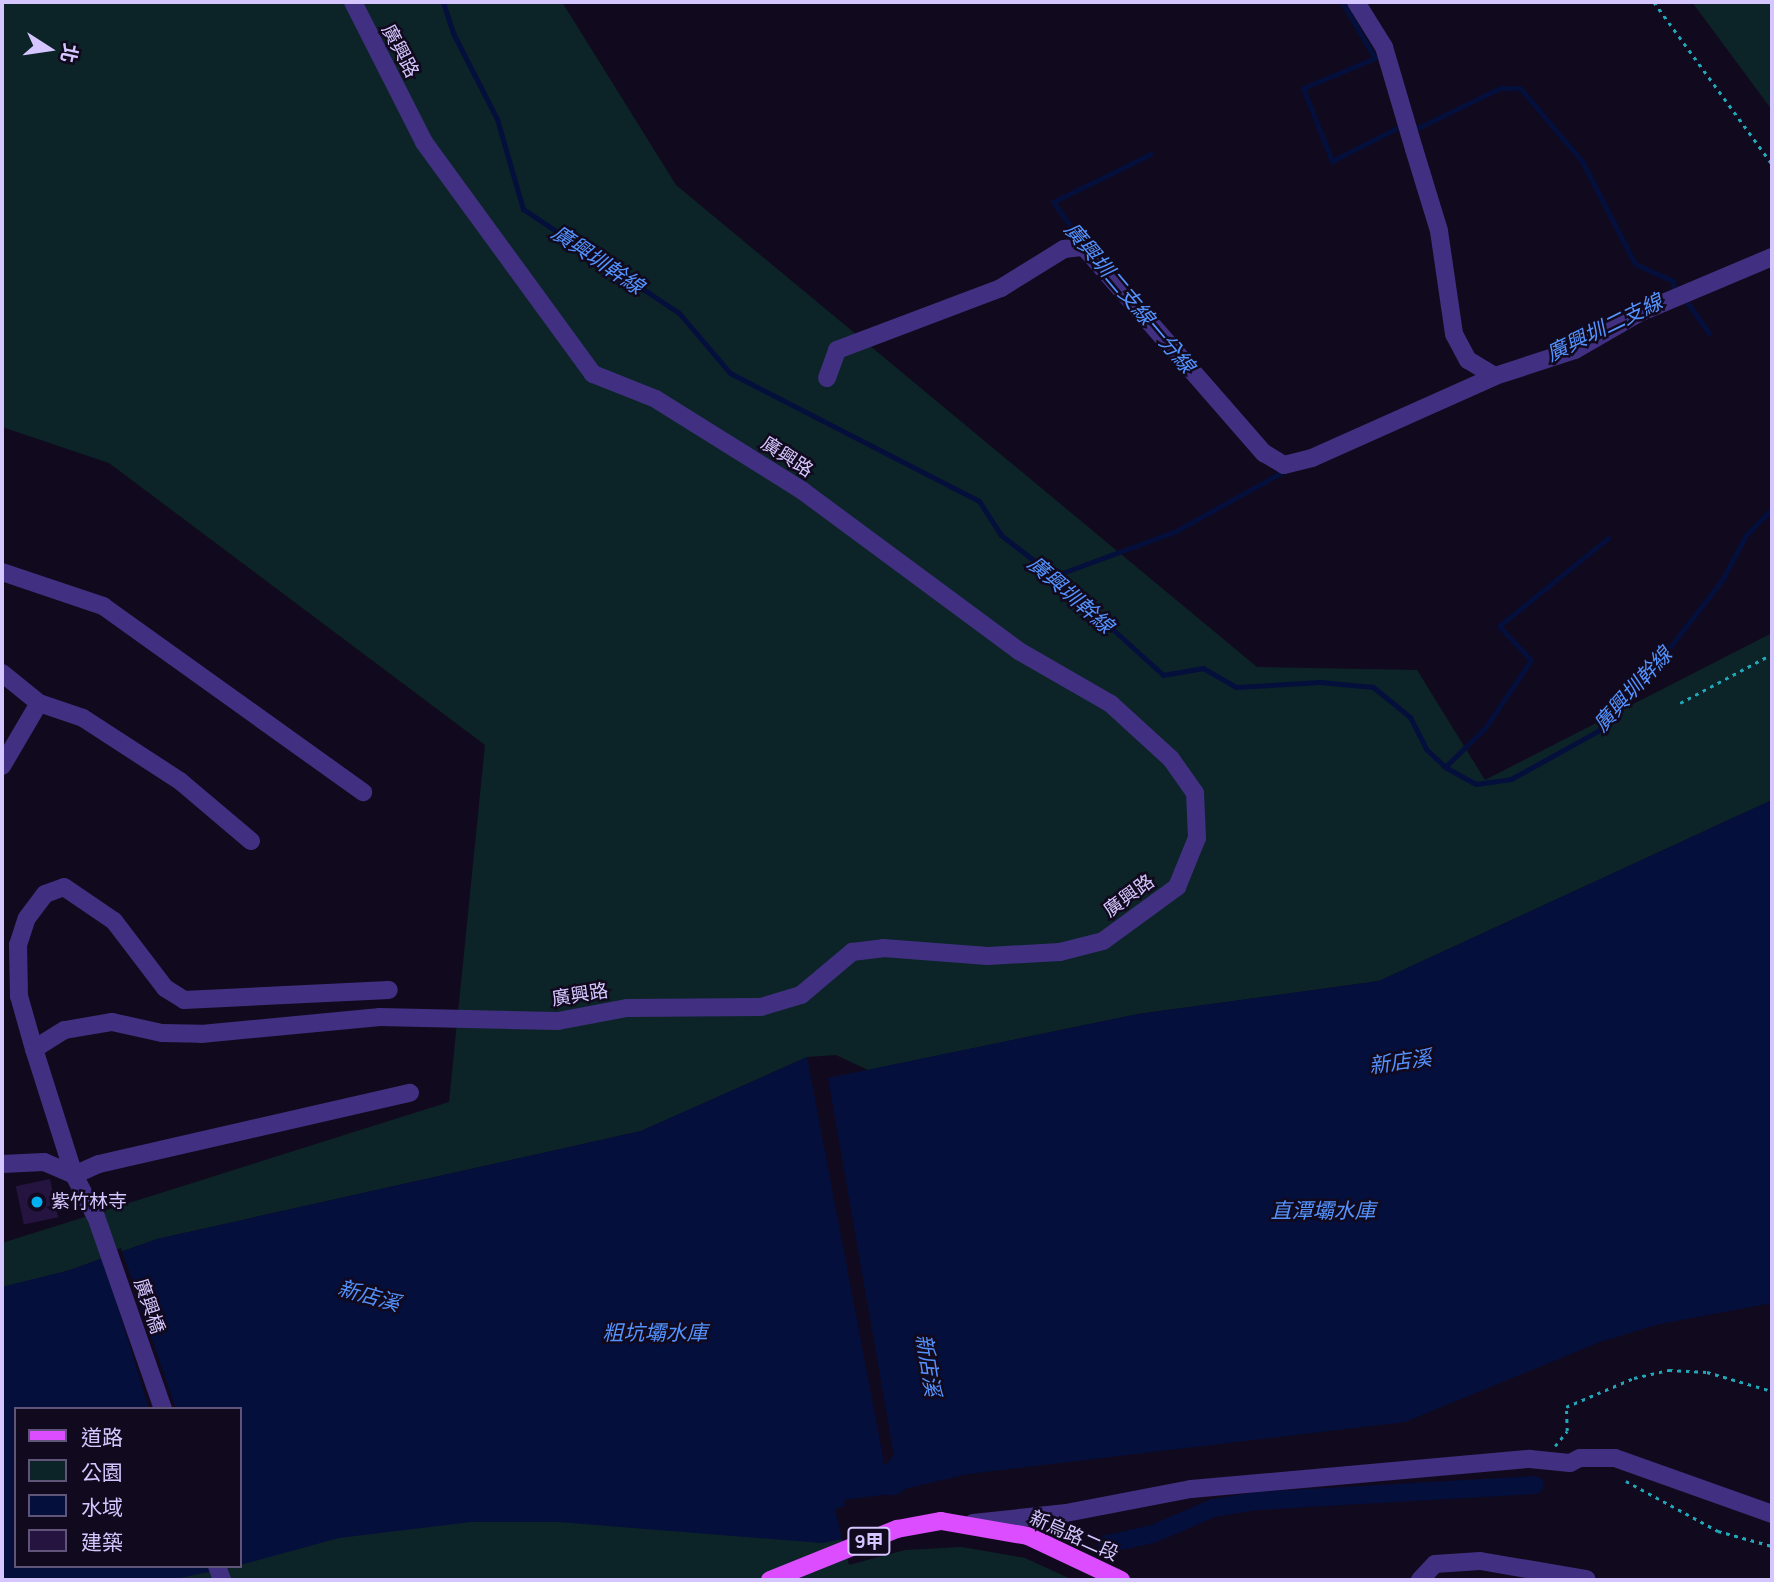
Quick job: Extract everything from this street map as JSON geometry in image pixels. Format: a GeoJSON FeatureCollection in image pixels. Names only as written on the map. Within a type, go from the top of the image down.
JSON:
{"type":"FeatureCollection","features":[{"type":"Feature","properties":{"kind":"main road","name":"新烏路二段"},"geometry":{"type":"LineString","coordinates":[[770,1580],[897,1528],[972,1523],[1028,1536],[1121,1580]]}},
{"type":"Feature","properties":{"kind":"street","name":"廣興路"},"geometry":{"type":"LineString","coordinates":[[34,1049],[65,1030],[112,1022],[162,1033],[201,1034],[380,1017],[558,1021],[627,1008],[761,1007],[801,995],[852,952],[883,948],[988,956],[1060,952],[1102,941],[1177,887],[1197,838],[1195,793],[1171,759],[1111,704],[1019,651],[803,491],[656,399],[593,374],[424,142],[353,2]]}},
{"type":"Feature","properties":{"kind":"street"},"geometry":{"type":"LineString","coordinates":[[1356,2],[1384,47],[1415,149],[1439,232],[1454,334],[1468,360],[1495,376]]}},
{"type":"Feature","properties":{"kind":"street"},"geometry":{"type":"LineString","coordinates":[[827,378],[837,350],[1001,288],[1064,249],[1084,247],[1264,453],[1284,465],[1312,458],[1495,376],[1575,350],[1637,314],[1772,257]]}},
{"type":"Feature","properties":{"kind":"street"},"geometry":{"type":"LineString","coordinates":[[2,572],[103,606],[363,792]]}},
{"type":"Feature","properties":{"kind":"street"},"geometry":{"type":"LineString","coordinates":[[2,673],[39,703],[83,718],[158,767],[251,841]]}},
{"type":"Feature","properties":{"kind":"street"},"geometry":{"type":"LineString","coordinates":[[2,766],[39,703]]}},
{"type":"Feature","properties":{"kind":"street"},"geometry":{"type":"LineString","coordinates":[[74,1175],[19,996],[18,945],[27,918],[45,894],[64,887],[114,920],[165,989],[184,1000],[389,990]]}},
{"type":"Feature","properties":{"kind":"street"},"geometry":{"type":"LineString","coordinates":[[2,1164],[44,1162],[74,1175],[99,1164],[410,1093]]}},
{"type":"Feature","properties":{"kind":"street","name":"廣興橋"},"geometry":{"type":"LineString","coordinates":[[74,1175],[96,1217],[162,1407]]}},
{"type":"Feature","properties":{"kind":"street"},"geometry":{"type":"LineString","coordinates":[[972,1523],[1066,1513],[1191,1489],[1615,1458],[1772,1514]]}},
{"type":"Feature","properties":{"kind":"street"},"geometry":{"type":"LineString","coordinates":[[1420,1580],[1435,1564],[1480,1560],[1586,1578]]}},
{"type":"Feature","properties":{"kind":"path"},"geometry":{"type":"LineString","coordinates":[[1654,2],[1772,164]]}},
{"type":"Feature","properties":{"kind":"path"},"geometry":{"type":"LineString","coordinates":[[1680,703],[1772,654]]}},
{"type":"Feature","properties":{"kind":"path"},"geometry":{"type":"LineString","coordinates":[[1548,1461],[1567,1431],[1566,1407],[1634,1378],[1670,1370],[1707,1372],[1772,1391]]}},
{"type":"Feature","properties":{"kind":"path"},"geometry":{"type":"LineString","coordinates":[[1623,1479],[1718,1531],[1772,1546]]}},
{"type":"Feature","properties":{"kind":"green space"},"geometry":{"type":"Polygon","coordinates":[[[2,2],[562,2],[676,185],[1257,667],[1417,670],[1485,780],[1772,633],[1772,800],[1379,981],[1138,1014],[868,1070],[836,1055],[807,1057],[641,1131],[157,1239],[67,1271],[2,1287],[2,1243],[449,1102],[485,745],[109,463],[2,427],[2,2]]]}},
{"type":"Feature","properties":{"kind":"green space"},"geometry":{"type":"Polygon","coordinates":[[[1692,2],[1772,2],[1772,110],[1692,2]]]}},
{"type":"Feature","properties":{"kind":"green space"},"geometry":{"type":"Polygon","coordinates":[[[76,1360],[821,1543],[842,1539],[849,1565],[905,1550],[962,1547],[1025,1558],[1073,1580],[2,1580],[2,1378],[76,1360]]]}},
{"type":"Feature","properties":{"kind":"water","name":"直潭壩水庫"},"geometry":{"type":"Polygon","coordinates":[[[1772,800],[1772,1303],[1660,1324],[1600,1342],[1405,1422],[968,1474],[900,1490],[828,1078],[1138,1014],[1379,981],[1772,800]]]}},
{"type":"Feature","properties":{"kind":"water","name":"粗坑壩水庫"},"geometry":{"type":"Polygon","coordinates":[[[807,1057],[890,1494],[844,1500],[845,1506],[835,1509],[842,1539],[822,1543],[558,1522],[471,1522],[339,1538],[242,1564],[242,1407],[14,1407],[14,1568],[228,1568],[170,1580],[2,1580],[2,1287],[67,1271],[157,1239],[641,1131],[807,1057]]]}},
{"type":"Feature","properties":{"kind":"pier"},"geometry":{"type":"Polygon","coordinates":[[[121,1248],[175,1407],[148,1407],[102,1255],[121,1248]]]}},
{"type":"Feature","properties":{"kind":"building","name":"紫竹林寺"},"geometry":{"type":"Polygon","coordinates":[[[50,1179],[58,1217],[24,1224],[16,1186],[50,1179]]]}},
{"type":"Feature","properties":{"kind":"waterway","name":"廣興圳幹線"},"geometry":{"type":"LineString","coordinates":[[443,2],[453,33],[497,119],[523,209],[679,313],[730,373],[979,501],[1001,535],[1054,576],[1163,675],[1203,668],[1236,687],[1320,682],[1373,687],[1410,717],[1426,749],[1445,767],[1476,784],[1511,779],[1598,731],[1666,652],[1722,580],[1746,535],[1772,509]]}},
{"type":"Feature","properties":{"kind":"waterway","name":"廣興圳二支線"},"geometry":{"type":"LineString","coordinates":[[1342,2],[1375,58],[1303,88],[1332,161],[1399,127],[1420,127],[1500,88],[1520,88],[1582,161],[1635,264],[1673,281],[1674,293]]}},
{"type":"Feature","properties":{"kind":"waterway","name":"廣興圳二支線一分線"},"geometry":{"type":"LineString","coordinates":[[1084,244],[1053,202],[1151,154]]}},
{"type":"Feature","properties":{"kind":"waterway"},"geometry":{"type":"LineString","coordinates":[[1684,298],[1709,333]]}},
{"type":"Feature","properties":{"kind":"waterway","name":"廣興圳二支線"},"geometry":{"type":"LineString","coordinates":[[1054,576],[1176,531],[1286,470]]}},
{"type":"Feature","properties":{"kind":"waterway"},"geometry":{"type":"LineString","coordinates":[[1445,767],[1485,728],[1531,660],[1499,626],[1608,538]]}},
{"type":"Feature","properties":{"kind":"waterway","name":"新店溪"},"geometry":{"type":"LineString","coordinates":[[847,1477],[893,1480],[922,1443]]}},
{"type":"Feature","properties":{"kind":"waterway"},"geometry":{"type":"LineString","coordinates":[[1107,1544],[1153,1534],[1213,1508],[1257,1501],[1535,1485]]}},
{"type":"Feature","properties":{"kind":"place","name":"紫竹林寺"},"geometry":{"type":"Point","coordinates":[37,1202]}}]}
